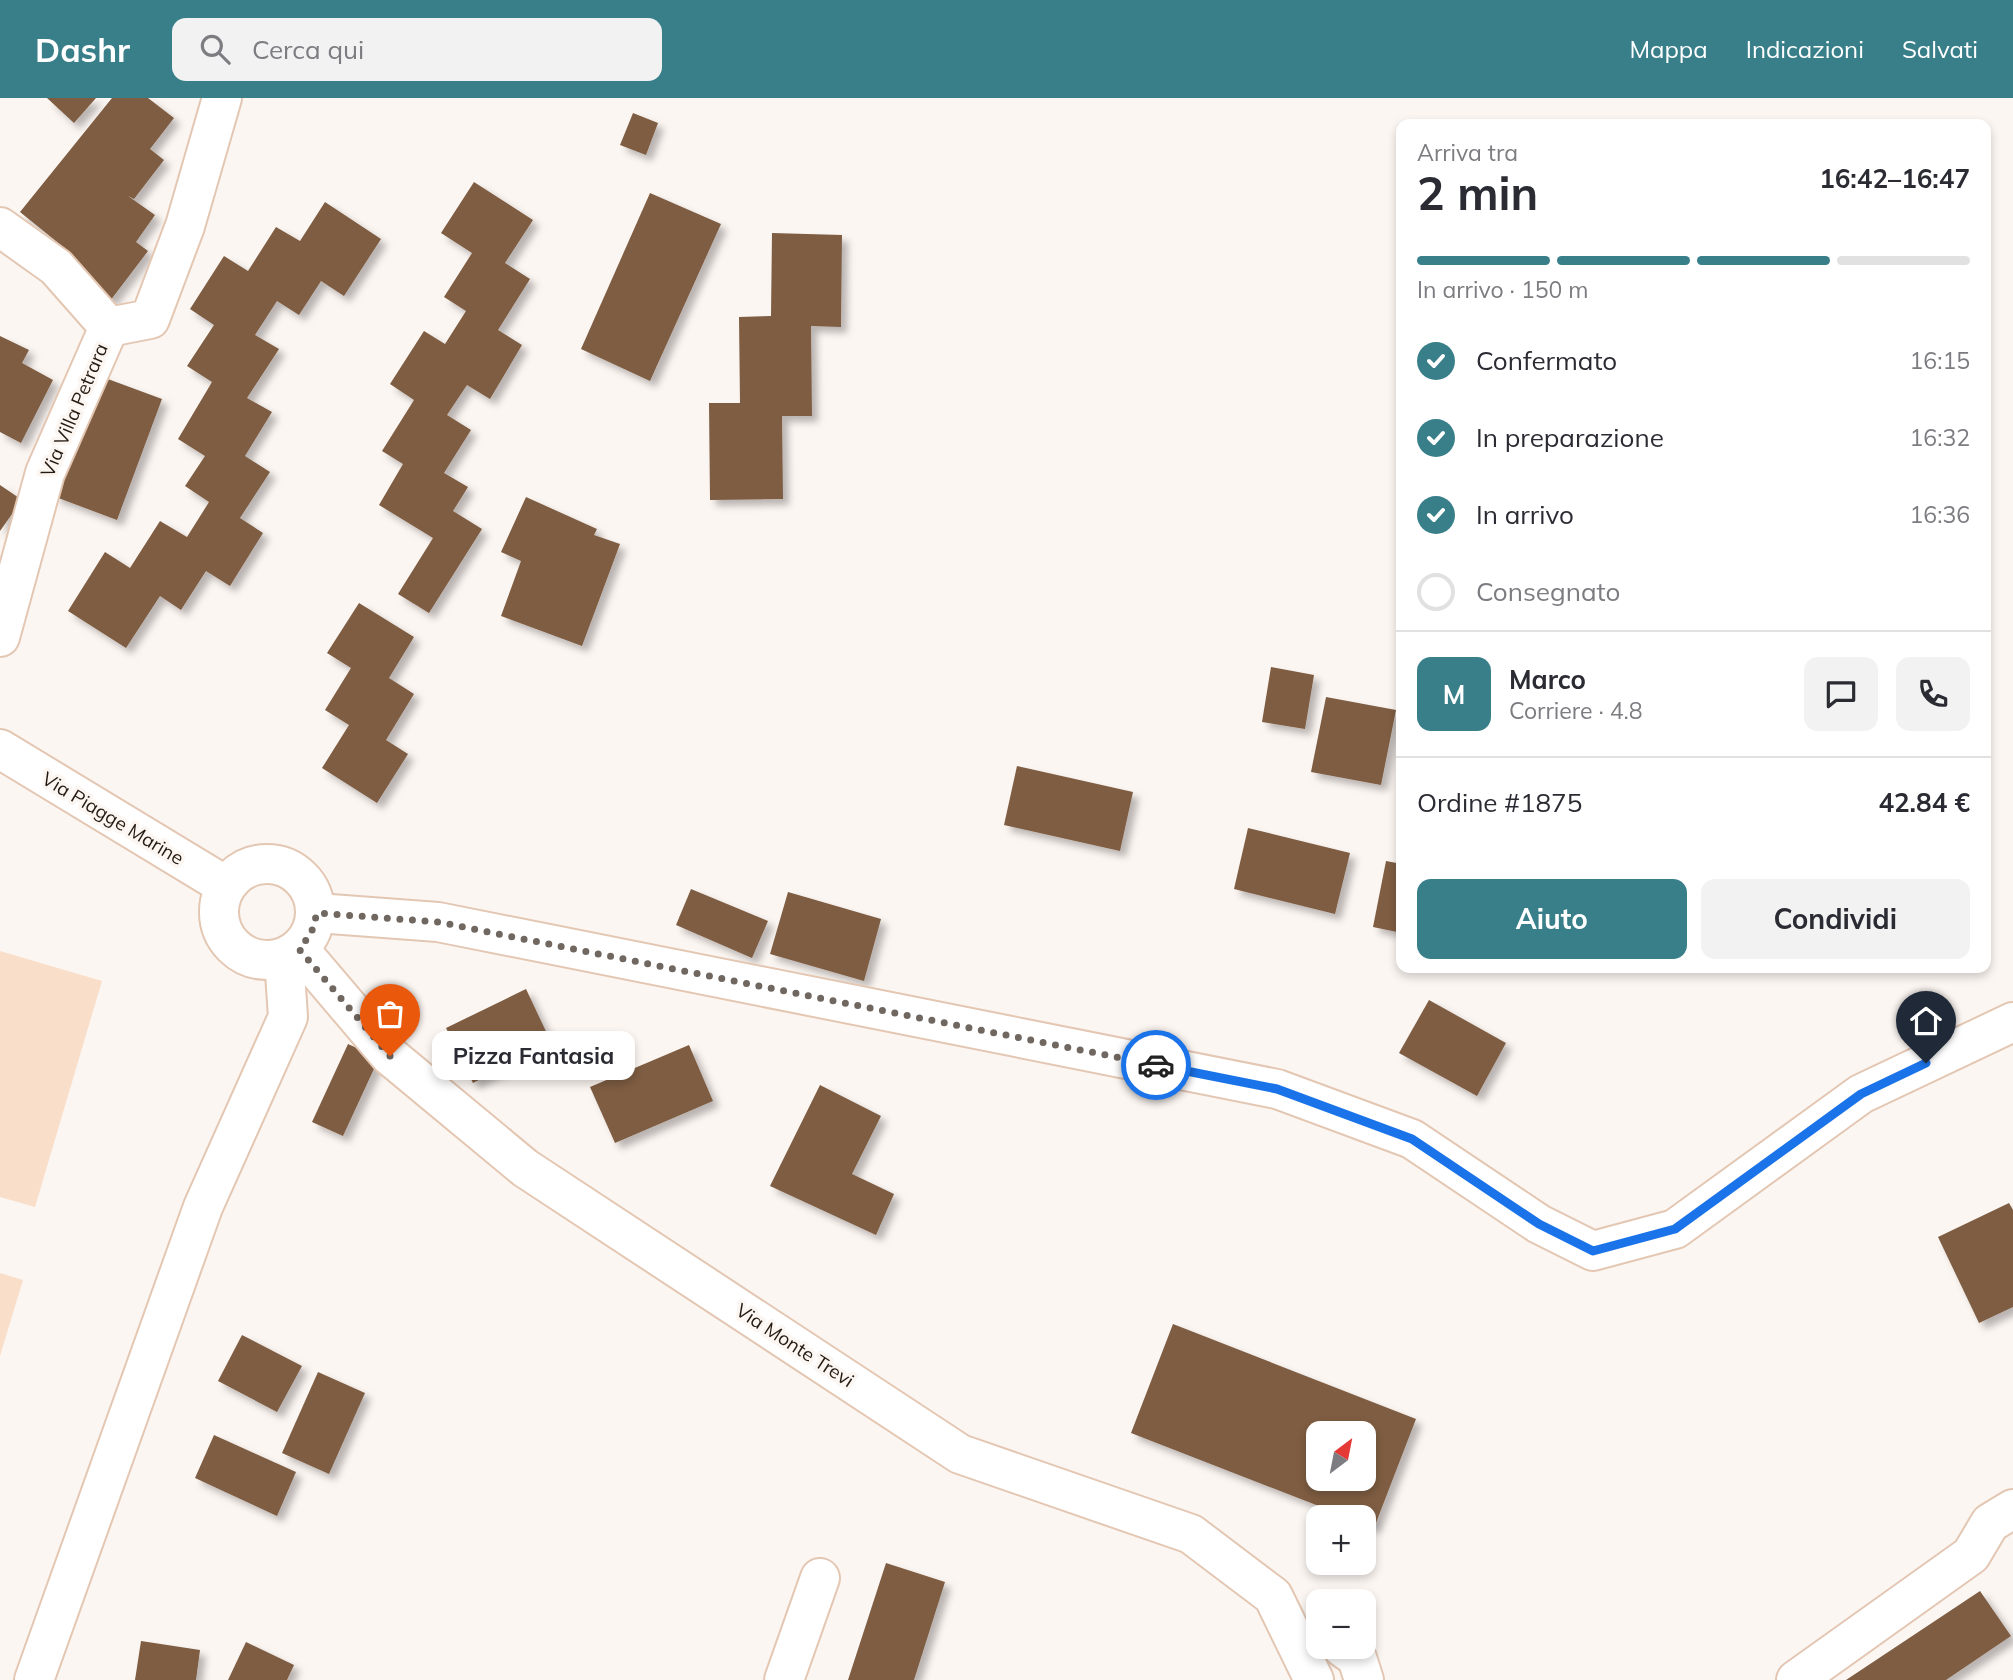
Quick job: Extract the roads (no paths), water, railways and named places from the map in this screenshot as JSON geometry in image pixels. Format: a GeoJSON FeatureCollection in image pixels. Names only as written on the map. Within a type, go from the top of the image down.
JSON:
{"type":"FeatureCollection","features":[{"type":"Feature","properties":{"kind":"street"},"geometry":{"type":"LineString","coordinates":[[109,327],[150,318],[185,226],[222,98]]}},
{"type":"Feature","properties":{"kind":"street","name":"Via Villa Petrara"},"geometry":{"type":"LineString","coordinates":[[0,227],[57,267],[109,327],[45,473],[0,636]]}},
{"type":"Feature","properties":{"kind":"street","name":"Via Piagge Marine"},"geometry":{"type":"LineString","coordinates":[[0,749],[226,886]]}},
{"type":"Feature","properties":{"kind":"street"},"geometry":{"type":"LineString","coordinates":[[253,865],[281,866],[303,879],[313,895],[317,913],[311,934],[292,953],[264,961],[248,957],[232,946],[222,930],[218,913],[226,886],[241,871],[253,865]]}},
{"type":"Feature","properties":{"kind":"street"},"geometry":{"type":"LineString","coordinates":[[317,913],[438,922],[1277,1089],[1412,1139],[1539,1224],[1593,1251],[1675,1229],[1861,1094],[2013,1022]]}},
{"type":"Feature","properties":{"kind":"street"},"geometry":{"type":"LineString","coordinates":[[34,1680],[203,1207],[288,1017],[292,953]]}},
{"type":"Feature","properties":{"kind":"street","name":"Via Monte Trevi"},"geometry":{"type":"LineString","coordinates":[[292,953],[390,1056],[525,1168],[960,1454],[1191,1534],[1273,1596],[1314,1680]]}},
{"type":"Feature","properties":{"kind":"street"},"geometry":{"type":"LineString","coordinates":[[1796,1680],[1971,1555],[1990,1523],[2013,1509]]}},
{"type":"Feature","properties":{"kind":"street"},"geometry":{"type":"LineString","coordinates":[[1191,1534],[1306,1620]]}},
{"type":"Feature","properties":{"kind":"street"},"geometry":{"type":"LineString","coordinates":[[784,1680],[820,1578]]}},
{"type":"Feature","properties":{"kind":"place","name":"Pizza Fantasia"},"geometry":{"type":"Point","coordinates":[390,1056]}}]}
